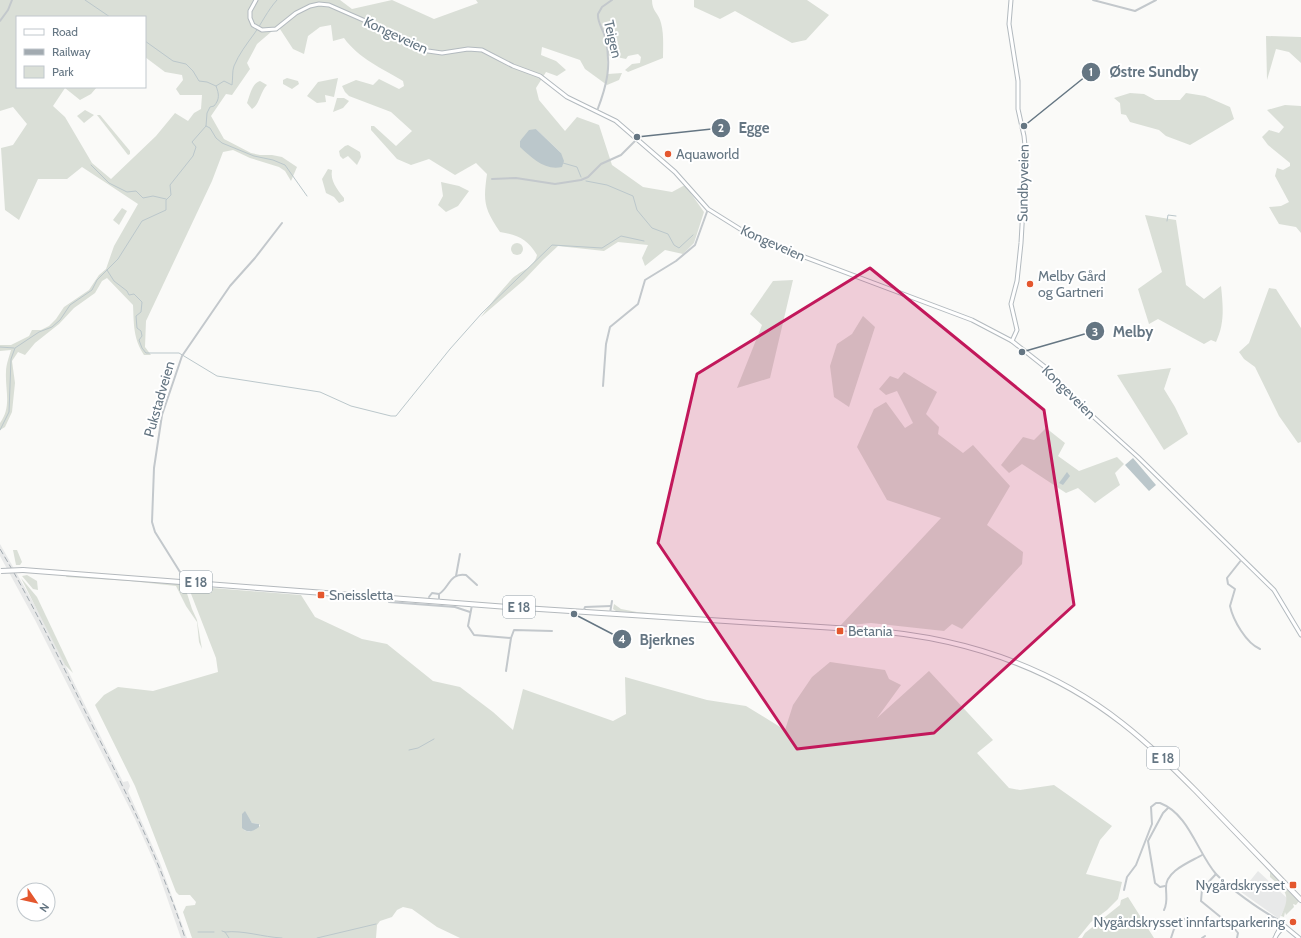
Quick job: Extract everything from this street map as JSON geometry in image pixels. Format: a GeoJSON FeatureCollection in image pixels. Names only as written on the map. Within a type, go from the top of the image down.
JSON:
{"type":"FeatureCollection","features":[{"type":"Feature","properties":{"kind":"highway","name":"E 18"},"geometry":{"type":"LineString","coordinates":[[1,571],[23,570],[182,581],[438,602],[900,633],[958,644],[1011,661],[1070,689],[1127,727],[1164,760],[1301,899]]}},
{"type":"Feature","properties":{"kind":"main road","name":"Kongeveien"},"geometry":{"type":"LineString","coordinates":[[256,0],[251,8],[250,16],[254,26],[266,31],[274,30],[304,8],[319,4],[329,5],[411,41],[428,51],[442,53],[475,49],[486,51],[508,63],[540,76],[567,97],[616,121],[675,172],[708,208],[761,241],[972,320],[1012,341],[1044,367],[1073,398],[1127,446],[1274,590],[1301,633]]}},
{"type":"Feature","properties":{"kind":"main road","name":"Sundbyveien"},"geometry":{"type":"LineString","coordinates":[[1011,0],[1009,24],[1018,81],[1018,109],[1024,136],[1026,155],[1021,249],[1017,281],[1011,304],[1017,330],[1012,341]]}},
{"type":"Feature","properties":{"kind":"main road"},"geometry":{"type":"LineString","coordinates":[[1275,937],[1283,925],[1299,938]]}},
{"type":"Feature","properties":{"kind":"street"},"geometry":{"type":"LineString","coordinates":[[0,21],[6,14],[12,0]]}},
{"type":"Feature","properties":{"kind":"street","name":"Teigen"},"geometry":{"type":"LineString","coordinates":[[597,111],[606,84],[609,65],[606,40],[598,14],[602,7],[612,0]]}},
{"type":"Feature","properties":{"kind":"street"},"geometry":{"type":"LineString","coordinates":[[1093,0],[1135,11],[1156,0]]}},
{"type":"Feature","properties":{"kind":"street"},"geometry":{"type":"LineString","coordinates":[[492,179],[516,178],[555,184],[581,180],[588,176],[601,164],[621,155],[637,140]]}},
{"type":"Feature","properties":{"kind":"street"},"geometry":{"type":"LineString","coordinates":[[603,386],[606,344],[609,330],[613,324],[638,304],[645,280],[676,261],[695,244],[708,208]]}},
{"type":"Feature","properties":{"kind":"street","name":"Pukstadveien"},"geometry":{"type":"LineString","coordinates":[[182,581],[180,572],[155,532],[152,519],[154,468],[159,430],[172,383],[183,355],[230,286],[255,258],[282,223]]}},
{"type":"Feature","properties":{"kind":"street"},"geometry":{"type":"LineString","coordinates":[[456,576],[460,554]]}},
{"type":"Feature","properties":{"kind":"street"},"geometry":{"type":"LineString","coordinates":[[1242,559],[1227,578],[1228,584],[1235,589],[1230,606],[1245,637],[1254,646],[1260,649]]}},
{"type":"Feature","properties":{"kind":"street"},"geometry":{"type":"LineString","coordinates":[[429,597],[433,593],[439,594],[446,589],[450,579],[464,574],[477,585]]}},
{"type":"Feature","properties":{"kind":"street"},"geometry":{"type":"LineString","coordinates":[[438,602],[439,594]]}},
{"type":"Feature","properties":{"kind":"street"},"geometry":{"type":"LineString","coordinates":[[610,613],[612,601]]}},
{"type":"Feature","properties":{"kind":"street"},"geometry":{"type":"LineString","coordinates":[[389,602],[455,607],[470,612]]}},
{"type":"Feature","properties":{"kind":"street"},"geometry":{"type":"LineString","coordinates":[[472,604],[468,626],[474,635],[511,638]]}},
{"type":"Feature","properties":{"kind":"street"},"geometry":{"type":"LineString","coordinates":[[583,612],[585,607],[611,606]]}},
{"type":"Feature","properties":{"kind":"street"},"geometry":{"type":"LineString","coordinates":[[506,671],[512,632],[515,629],[552,631]]}},
{"type":"Feature","properties":{"kind":"street"},"geometry":{"type":"LineString","coordinates":[[1124,890],[1127,877],[1136,865],[1152,824],[1151,807],[1156,803],[1160,803],[1168,808],[1191,832],[1202,855],[1216,874],[1232,888],[1283,925]]}},
{"type":"Feature","properties":{"kind":"street"},"geometry":{"type":"LineString","coordinates":[[1166,886],[1160,887],[1155,883],[1148,841],[1163,813],[1168,808]]}},
{"type":"Feature","properties":{"kind":"street"},"geometry":{"type":"LineString","coordinates":[[1164,910],[1167,904],[1166,886],[1172,873],[1202,855]]}},
{"type":"Feature","properties":{"kind":"street"},"geometry":{"type":"LineString","coordinates":[[1216,874],[1202,889],[1201,901],[1234,928],[1238,933],[1237,938]]}},
{"type":"Feature","properties":{"kind":"street"},"geometry":{"type":"LineString","coordinates":[[1170,938],[1174,929],[1188,916]]}},
{"type":"Feature","properties":{"kind":"street"},"geometry":{"type":"LineString","coordinates":[[1202,938],[1206,936]]}},
{"type":"Feature","properties":{"kind":"highlighted area"},"geometry":{"type":"Polygon","coordinates":[[[870,268],[1044,410],[1074,605],[934,733],[797,749],[658,543],[697,374],[870,268]]]}},
{"type":"Feature","properties":{"kind":"shaded area"},"geometry":{"type":"Polygon","coordinates":[[[536,129],[561,153],[564,161],[562,167],[550,167],[539,163],[520,147],[520,141],[529,130],[536,129]]]}},
{"type":"Feature","properties":{"kind":"shaded area"},"geometry":{"type":"Polygon","coordinates":[[[1133,458],[1156,485],[1149,491],[1125,465],[1133,458]]]}},
{"type":"Feature","properties":{"kind":"shaded area"},"geometry":{"type":"Polygon","coordinates":[[[1067,472],[1070,476],[1063,485],[1059,483],[1067,472]]]}},
{"type":"Feature","properties":{"kind":"shaded area"},"geometry":{"type":"Polygon","coordinates":[[[0,544],[41,616],[123,782],[128,781],[130,786],[128,791],[160,863],[187,938],[181,938],[156,866],[135,819],[35,620],[0,556],[0,544]]]}},
{"type":"Feature","properties":{"kind":"shaded area"},"geometry":{"type":"Polygon","coordinates":[[[245,811],[252,823],[259,824],[259,827],[253,831],[246,831],[242,828],[242,814],[245,811]]]}},
{"type":"Feature","properties":{"kind":"shaded area"},"geometry":{"type":"Polygon","coordinates":[[[1258,871],[1287,898],[1287,904],[1279,919],[1241,892],[1258,871]]]}},
{"type":"Feature","properties":{"kind":"green space"},"geometry":{"type":"Polygon","coordinates":[[[0,0],[340,0],[352,9],[392,0],[434,19],[478,3],[476,0],[652,0],[653,7],[662,27],[663,58],[628,72],[625,70],[632,64],[640,63],[641,57],[638,54],[628,56],[626,59],[607,55],[608,74],[622,73],[619,80],[607,85],[585,69],[580,60],[542,47],[541,55],[556,61],[566,70],[557,76],[546,72],[536,88],[539,100],[565,131],[577,117],[599,125],[612,165],[643,187],[672,192],[685,185],[704,212],[694,243],[683,254],[665,250],[645,266],[642,258],[648,245],[618,242],[604,251],[558,246],[524,280],[481,317],[510,281],[533,264],[537,255],[526,241],[517,236],[500,232],[495,224],[488,210],[485,198],[487,174],[476,163],[455,175],[429,159],[411,165],[397,159],[371,130],[371,126],[374,126],[396,146],[412,131],[391,112],[349,96],[342,86],[356,80],[373,85],[379,79],[399,89],[404,86],[403,81],[364,57],[344,38],[333,41],[331,25],[320,27],[308,36],[304,54],[293,49],[278,26],[257,44],[247,63],[250,69],[232,95],[226,94],[211,116],[224,139],[251,153],[282,157],[297,167],[291,181],[285,171],[279,167],[250,158],[233,150],[223,152],[212,181],[146,321],[145,347],[151,355],[144,355],[140,349],[135,331],[133,305],[107,278],[102,281],[95,293],[74,308],[59,324],[35,343],[25,355],[18,352],[12,361],[15,383],[12,412],[5,427],[0,430],[0,423],[4,417],[7,405],[6,369],[11,350],[0,351],[0,345],[11,345],[29,336],[32,330],[41,330],[49,326],[64,307],[89,290],[99,275],[106,269],[114,246],[138,204],[82,167],[67,179],[38,179],[19,220],[5,210],[1,148],[13,145],[27,124],[13,107],[0,111],[0,0]],[[16,16],[16,88],[65,88],[53,106],[65,117],[92,163],[111,179],[156,136],[175,113],[188,121],[194,113],[201,109],[202,95],[180,95],[176,89],[183,80],[182,75],[165,72],[146,58],[146,16],[16,16]],[[536,129],[520,141],[561,153],[536,129]]]}},
{"type":"Feature","properties":{"kind":"green space"},"geometry":{"type":"Polygon","coordinates":[[[694,0],[807,0],[829,15],[806,40],[792,43],[735,11],[720,19],[694,7],[694,0]]]}},
{"type":"Feature","properties":{"kind":"green space"},"geometry":{"type":"Polygon","coordinates":[[[1266,36],[1301,37],[1301,63],[1289,52],[1276,49],[1267,80],[1266,36]]]}},
{"type":"Feature","properties":{"kind":"green space"},"geometry":{"type":"Polygon","coordinates":[[[287,78],[298,81],[299,84],[292,89],[283,84],[283,80],[287,78]]]}},
{"type":"Feature","properties":{"kind":"green space"},"geometry":{"type":"Polygon","coordinates":[[[338,78],[334,97],[325,95],[326,102],[317,103],[307,96],[318,82],[338,78]]]}},
{"type":"Feature","properties":{"kind":"green space"},"geometry":{"type":"Polygon","coordinates":[[[260,81],[267,85],[257,104],[252,109],[247,103],[253,87],[260,81]]]}},
{"type":"Feature","properties":{"kind":"green space"},"geometry":{"type":"Polygon","coordinates":[[[65,88],[96,88],[91,94],[80,100],[65,88]]]}},
{"type":"Feature","properties":{"kind":"green space"},"geometry":{"type":"Polygon","coordinates":[[[1130,93],[1144,94],[1155,100],[1180,100],[1186,93],[1205,96],[1230,107],[1234,119],[1190,145],[1166,136],[1159,130],[1130,122],[1126,115],[1121,114],[1120,103],[1114,98],[1130,93]]]}},
{"type":"Feature","properties":{"kind":"green space"},"geometry":{"type":"Polygon","coordinates":[[[337,98],[344,98],[349,101],[343,108],[333,112],[337,98]]]}},
{"type":"Feature","properties":{"kind":"green space"},"geometry":{"type":"Polygon","coordinates":[[[1285,105],[1301,106],[1301,233],[1296,227],[1279,224],[1269,207],[1281,206],[1289,202],[1275,176],[1277,168],[1283,170],[1290,166],[1290,163],[1268,145],[1262,137],[1269,130],[1279,133],[1284,127],[1267,110],[1285,105]]]}},
{"type":"Feature","properties":{"kind":"green space"},"geometry":{"type":"Polygon","coordinates":[[[85,110],[94,115],[84,123],[77,116],[85,110]]]}},
{"type":"Feature","properties":{"kind":"green space"},"geometry":{"type":"Polygon","coordinates":[[[97,115],[100,115],[130,151],[130,154],[128,155],[97,115]]]}},
{"type":"Feature","properties":{"kind":"green space"},"geometry":{"type":"Polygon","coordinates":[[[348,145],[360,152],[361,157],[357,165],[348,156],[343,159],[340,156],[339,151],[348,145]]]}},
{"type":"Feature","properties":{"kind":"green space"},"geometry":{"type":"Polygon","coordinates":[[[328,169],[332,170],[333,181],[344,198],[344,201],[339,203],[334,197],[326,193],[322,179],[328,169]]]}},
{"type":"Feature","properties":{"kind":"green space"},"geometry":{"type":"Polygon","coordinates":[[[441,182],[459,186],[469,191],[458,206],[446,212],[438,205],[443,196],[441,182]]]}},
{"type":"Feature","properties":{"kind":"green space"},"geometry":{"type":"Polygon","coordinates":[[[122,208],[127,211],[119,225],[113,220],[122,208]]]}},
{"type":"Feature","properties":{"kind":"green space"},"geometry":{"type":"Polygon","coordinates":[[[1145,215],[1176,220],[1186,285],[1204,299],[1221,286],[1223,307],[1222,321],[1216,342],[1211,340],[1204,344],[1158,319],[1149,324],[1138,289],[1162,272],[1145,215]]]}},
{"type":"Feature","properties":{"kind":"green space"},"geometry":{"type":"Polygon","coordinates":[[[517,243],[521,245],[523,249],[521,253],[517,255],[513,253],[511,249],[513,245],[517,243]]]}},
{"type":"Feature","properties":{"kind":"green space"},"geometry":{"type":"Polygon","coordinates":[[[793,280],[770,378],[737,388],[762,325],[750,314],[773,281],[793,280]]]}},
{"type":"Feature","properties":{"kind":"green space"},"geometry":{"type":"Polygon","coordinates":[[[1269,288],[1276,289],[1301,328],[1301,442],[1298,443],[1279,416],[1255,367],[1244,359],[1239,352],[1249,343],[1269,288]]]}},
{"type":"Feature","properties":{"kind":"green space"},"geometry":{"type":"Polygon","coordinates":[[[863,316],[875,327],[849,407],[834,397],[830,366],[837,344],[852,334],[863,316]]]}},
{"type":"Feature","properties":{"kind":"green space"},"geometry":{"type":"Polygon","coordinates":[[[1171,368],[1164,389],[1175,407],[1188,434],[1164,450],[1117,375],[1171,368]]]}},
{"type":"Feature","properties":{"kind":"green space"},"geometry":{"type":"Polygon","coordinates":[[[904,372],[937,392],[926,414],[939,427],[938,434],[963,453],[973,445],[1010,486],[987,525],[1023,552],[1022,564],[962,629],[952,624],[944,631],[871,623],[840,626],[941,518],[887,500],[857,447],[874,409],[886,402],[905,428],[913,423],[897,391],[886,395],[879,389],[890,376],[898,379],[904,372]]]}},
{"type":"Feature","properties":{"kind":"green space"},"geometry":{"type":"Polygon","coordinates":[[[1046,428],[1065,443],[1058,456],[1079,471],[1117,457],[1124,464],[1115,473],[1120,485],[1095,503],[1078,488],[1066,493],[1022,464],[1009,473],[1001,465],[1023,437],[1034,440],[1046,428]]]}},
{"type":"Feature","properties":{"kind":"green space"},"geometry":{"type":"Polygon","coordinates":[[[13,550],[17,550],[22,562],[20,565],[16,565],[13,550]]]}},
{"type":"Feature","properties":{"kind":"green space"},"geometry":{"type":"Polygon","coordinates":[[[27,575],[37,581],[38,590],[33,589],[22,576],[27,575]]]}},
{"type":"Feature","properties":{"kind":"green space"},"geometry":{"type":"Polygon","coordinates":[[[67,575],[184,584],[197,620],[202,649],[199,642],[197,622],[186,606],[176,586],[130,581],[66,577],[67,575]]]}},
{"type":"Feature","properties":{"kind":"green space"},"geometry":{"type":"Polygon","coordinates":[[[21,578],[37,597],[73,673],[65,665],[21,578]]]}},
{"type":"Feature","properties":{"kind":"green space"},"geometry":{"type":"Polygon","coordinates":[[[188,586],[301,595],[315,617],[362,639],[387,644],[433,681],[460,687],[493,712],[513,730],[523,689],[613,721],[626,714],[625,677],[707,700],[746,706],[785,730],[793,705],[812,677],[830,662],[885,670],[889,679],[901,685],[877,718],[929,671],[993,740],[977,753],[1009,788],[1020,790],[1054,785],[1112,826],[1100,840],[1086,874],[1122,882],[1118,899],[1107,910],[1091,922],[1078,938],[460,938],[437,927],[412,909],[403,907],[397,910],[392,917],[380,921],[377,925],[376,938],[192,938],[183,912],[186,906],[195,905],[196,902],[190,895],[179,895],[176,892],[135,786],[95,705],[104,695],[118,687],[153,691],[218,672],[216,658],[188,586]],[[242,817],[244,830],[249,832],[260,826],[259,824],[252,823],[250,820],[242,817]]]}},
{"type":"Feature","properties":{"kind":"green space"},"geometry":{"type":"Polygon","coordinates":[[[614,604],[621,609],[637,612],[722,619],[616,611],[613,609],[614,604]]]}},
{"type":"Feature","properties":{"kind":"green space"},"geometry":{"type":"Polygon","coordinates":[[[614,615],[725,623],[612,616],[614,615]]]}},
{"type":"Feature","properties":{"kind":"green space"},"geometry":{"type":"Polygon","coordinates":[[[1270,872],[1299,901],[1296,905],[1293,904],[1294,907],[1286,915],[1285,912],[1284,917],[1281,916],[1286,903],[1286,894],[1284,890],[1270,877],[1270,872]]]}},
{"type":"Feature","properties":{"kind":"green space"},"geometry":{"type":"Polygon","coordinates":[[[1128,897],[1154,938],[1082,938],[1085,933],[1120,905],[1121,900],[1128,897]]]}},
{"type":"Feature","properties":{"kind":"waterway"},"geometry":{"type":"LineString","coordinates":[[85,0],[109,16]]}},
{"type":"Feature","properties":{"kind":"waterway"},"geometry":{"type":"LineString","coordinates":[[0,430],[9,412],[11,359],[15,348],[39,332],[52,327],[60,320],[70,305],[92,290],[97,280],[118,259],[142,221],[166,210],[166,200],[171,195],[170,185],[193,156],[196,147],[192,142],[206,126],[207,113],[210,107],[214,106],[218,99],[216,86],[224,81],[232,85],[233,68],[238,57],[270,8],[277,0]]}},
{"type":"Feature","properties":{"kind":"waterway"},"geometry":{"type":"LineString","coordinates":[[146,42],[173,61],[186,64],[193,71],[199,81],[207,82],[216,86]]}},
{"type":"Feature","properties":{"kind":"waterway"},"geometry":{"type":"LineString","coordinates":[[206,126],[210,128],[216,138],[222,143],[254,156],[273,160],[285,165],[307,196]]}},
{"type":"Feature","properties":{"kind":"waterway"},"geometry":{"type":"LineString","coordinates":[[563,163],[577,167],[581,177]]}},
{"type":"Feature","properties":{"kind":"waterway"},"geometry":{"type":"LineString","coordinates":[[91,165],[109,183],[127,192],[136,191],[143,198],[153,196],[166,199]]}},
{"type":"Feature","properties":{"kind":"waterway"},"geometry":{"type":"LineString","coordinates":[[586,181],[607,185],[633,196],[637,210],[652,228],[668,234],[674,245],[679,248],[693,235]]}},
{"type":"Feature","properties":{"kind":"waterway"},"geometry":{"type":"LineString","coordinates":[[1167,221],[1168,215],[1176,216]]}},
{"type":"Feature","properties":{"kind":"waterway"},"geometry":{"type":"LineString","coordinates":[[107,270],[114,281],[127,291],[129,295],[134,294],[142,302],[141,312],[136,316],[137,328],[141,331],[142,336],[139,340],[146,353],[179,353],[217,376],[320,392],[351,406],[396,416],[450,349],[482,313],[552,245],[602,248],[621,236],[644,241]]}},
{"type":"Feature","properties":{"kind":"waterway"},"geometry":{"type":"LineString","coordinates":[[0,347],[14,348]]}},
{"type":"Feature","properties":{"kind":"waterway"},"geometry":{"type":"LineString","coordinates":[[409,750],[418,748],[434,739]]}},
{"type":"Feature","properties":{"kind":"waterway"},"geometry":{"type":"LineString","coordinates":[[317,938],[376,924]]}},
{"type":"Feature","properties":{"kind":"waterway"},"geometry":{"type":"LineString","coordinates":[[222,931],[225,932],[229,938]]}},
{"type":"Feature","properties":{"kind":"waterway"},"geometry":{"type":"LineString","coordinates":[[198,932],[214,932]]}},
{"type":"Feature","properties":{"kind":"waterway"},"geometry":{"type":"LineString","coordinates":[[225,932],[239,932],[282,938]]}},
{"type":"Feature","properties":{"kind":"railway"},"geometry":{"type":"LineString","coordinates":[[0,549],[45,630],[127,795],[164,880],[185,938]]}},
{"type":"Feature","properties":{"kind":"place","name":"Østre Sundby"},"geometry":{"type":"Point","coordinates":[1024,126]}},
{"type":"Feature","properties":{"kind":"place","name":"Egge"},"geometry":{"type":"Point","coordinates":[637,137]}},
{"type":"Feature","properties":{"kind":"place","name":"Aquaworld"},"geometry":{"type":"Point","coordinates":[668,154]}},
{"type":"Feature","properties":{"kind":"place","name":"Melby Gård og Gartneri"},"geometry":{"type":"Point","coordinates":[1030,284]}},
{"type":"Feature","properties":{"kind":"place","name":"Melby"},"geometry":{"type":"Point","coordinates":[1022,352]}},
{"type":"Feature","properties":{"kind":"place","name":"Sneissletta"},"geometry":{"type":"Point","coordinates":[321,595]}},
{"type":"Feature","properties":{"kind":"place","name":"Bjerknes"},"geometry":{"type":"Point","coordinates":[574,614]}},
{"type":"Feature","properties":{"kind":"place","name":"Betania"},"geometry":{"type":"Point","coordinates":[840,631]}},
{"type":"Feature","properties":{"kind":"place","name":"Nygårdskrysset"},"geometry":{"type":"Point","coordinates":[1293,885]}},
{"type":"Feature","properties":{"kind":"place","name":"Nygårdskrysset innfartsparkering"},"geometry":{"type":"Point","coordinates":[1293,922]}}]}
